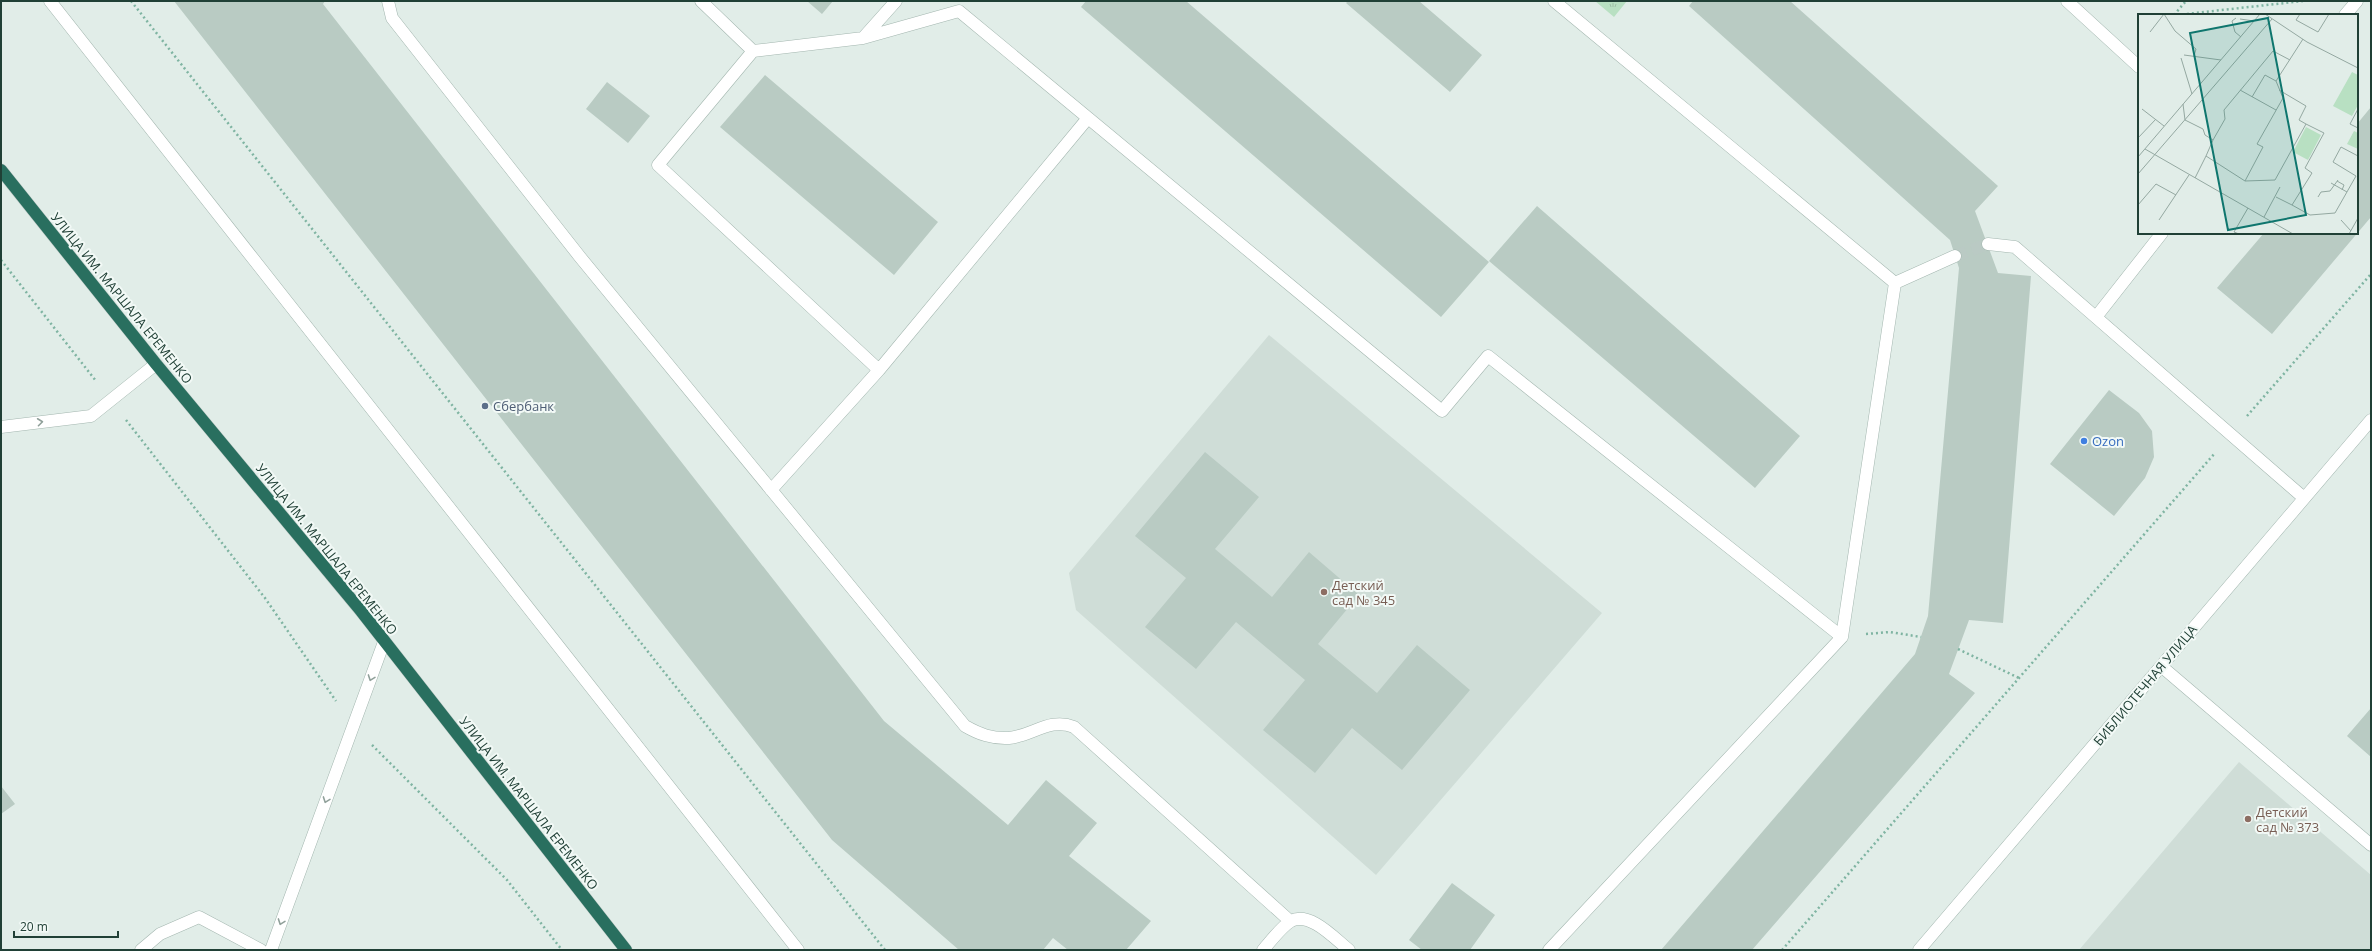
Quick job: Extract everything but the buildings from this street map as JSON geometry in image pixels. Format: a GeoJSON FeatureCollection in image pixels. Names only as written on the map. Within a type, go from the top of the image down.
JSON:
{"type":"FeatureCollection","features":[{"type":"Feature","properties":{"kind":"highway","name":"УЛИЦА ИМ. МАРШАЛА ЕРЕМЕНКО"},"geometry":{"type":"LineString","coordinates":[[2,175],[384,642],[626,950]]}},
{"type":"Feature","properties":{"kind":"street"},"geometry":{"type":"LineString","coordinates":[[50,1],[798,950]]}},
{"type":"Feature","properties":{"kind":"street"},"geometry":{"type":"LineString","coordinates":[[388,1],[392,18],[570,245],[965,726],[989,737],[1010,738],[1051,724],[1074,727],[1290,921]]}},
{"type":"Feature","properties":{"kind":"street"},"geometry":{"type":"LineString","coordinates":[[701,1],[753,51]]}},
{"type":"Feature","properties":{"kind":"street"},"geometry":{"type":"LineString","coordinates":[[863,38],[896,1]]}},
{"type":"Feature","properties":{"kind":"street"},"geometry":{"type":"LineString","coordinates":[[1554,1],[1894,283]]}},
{"type":"Feature","properties":{"kind":"street"},"geometry":{"type":"LineString","coordinates":[[2067,1],[2138,66]]}},
{"type":"Feature","properties":{"kind":"street"},"geometry":{"type":"LineString","coordinates":[[2346,14],[2357,1]]}},
{"type":"Feature","properties":{"kind":"street"},"geometry":{"type":"LineString","coordinates":[[879,370],[658,165],[753,51],[863,38],[959,11],[1442,411],[1488,356],[1842,637]]}},
{"type":"Feature","properties":{"kind":"street"},"geometry":{"type":"LineString","coordinates":[[771,490],[879,370],[1088,118]]}},
{"type":"Feature","properties":{"kind":"street"},"geometry":{"type":"LineString","coordinates":[[2096,317],[2161,234]]}},
{"type":"Feature","properties":{"kind":"street"},"geometry":{"type":"LineString","coordinates":[[1988,244],[2015,247],[2304,498]]}},
{"type":"Feature","properties":{"kind":"street"},"geometry":{"type":"LineString","coordinates":[[1894,283],[1955,256]]}},
{"type":"Feature","properties":{"kind":"street"},"geometry":{"type":"LineString","coordinates":[[1549,950],[1842,637],[1894,283]]}},
{"type":"Feature","properties":{"kind":"street"},"geometry":{"type":"LineString","coordinates":[[1,427],[92,416],[156,364]]}},
{"type":"Feature","properties":{"kind":"street","name":"БИБЛИОТЕЧНАЯ УЛИЦА"},"geometry":{"type":"LineString","coordinates":[[1919,950],[2371,420]]}},
{"type":"Feature","properties":{"kind":"street"},"geometry":{"type":"LineString","coordinates":[[271,950],[384,642]]}},
{"type":"Feature","properties":{"kind":"street"},"geometry":{"type":"LineString","coordinates":[[2161,666],[2371,845]]}},
{"type":"Feature","properties":{"kind":"street"},"geometry":{"type":"LineString","coordinates":[[141,950],[160,934],[198,917],[261,950]]}},
{"type":"Feature","properties":{"kind":"street"},"geometry":{"type":"LineString","coordinates":[[1263,950],[1290,921],[1305,919],[1315,924],[1349,950]]}},
{"type":"Feature","properties":{"kind":"path"},"geometry":{"type":"LineString","coordinates":[[131,1],[885,950]]}},
{"type":"Feature","properties":{"kind":"path"},"geometry":{"type":"LineString","coordinates":[[2175,14],[2186,1]]}},
{"type":"Feature","properties":{"kind":"path"},"geometry":{"type":"LineString","coordinates":[[2187,14],[2303,1]]}},
{"type":"Feature","properties":{"kind":"path"},"geometry":{"type":"LineString","coordinates":[[1,260],[265,598],[306,655],[353,726],[507,880],[562,950]]}},
{"type":"Feature","properties":{"kind":"path"},"geometry":{"type":"LineString","coordinates":[[1782,950],[2371,274]]}},
{"type":"Feature","properties":{"kind":"path"},"geometry":{"type":"LineString","coordinates":[[1842,637],[1890,632],[1921,637]]}},
{"type":"Feature","properties":{"kind":"path"},"geometry":{"type":"LineString","coordinates":[[1958,648],[2019,678]]}},
{"type":"Feature","properties":{"kind":"shaded area","name":"Детский сад № 345"},"geometry":{"type":"Polygon","coordinates":[[[1269,335],[1602,613],[1376,875],[1076,610],[1069,573],[1269,335]]]}},
{"type":"Feature","properties":{"kind":"shaded area","name":"Детский сад № 373"},"geometry":{"type":"Polygon","coordinates":[[[2239,762],[2371,875],[2371,950],[2079,950],[2239,762]]]}},
{"type":"Feature","properties":{"kind":"green space"},"geometry":{"type":"Polygon","coordinates":[[[1595,1],[1627,1],[1614,17],[1595,1]]]}},
{"type":"Feature","properties":{"kind":"tunnel"},"geometry":{"type":"LineString","coordinates":[[1955,256],[1988,244]]}},
{"type":"Feature","properties":{"kind":"place","name":"Сбербанк"},"geometry":{"type":"Point","coordinates":[485,406]}},
{"type":"Feature","properties":{"kind":"place","name":"Ozon"},"geometry":{"type":"Point","coordinates":[2084,441]}},
{"type":"Feature","properties":{"kind":"place","name":"Детский сад № 345"},"geometry":{"type":"Point","coordinates":[1324,592]}},
{"type":"Feature","properties":{"kind":"place","name":"Детский сад № 373"},"geometry":{"type":"Point","coordinates":[2248,819]}}]}
